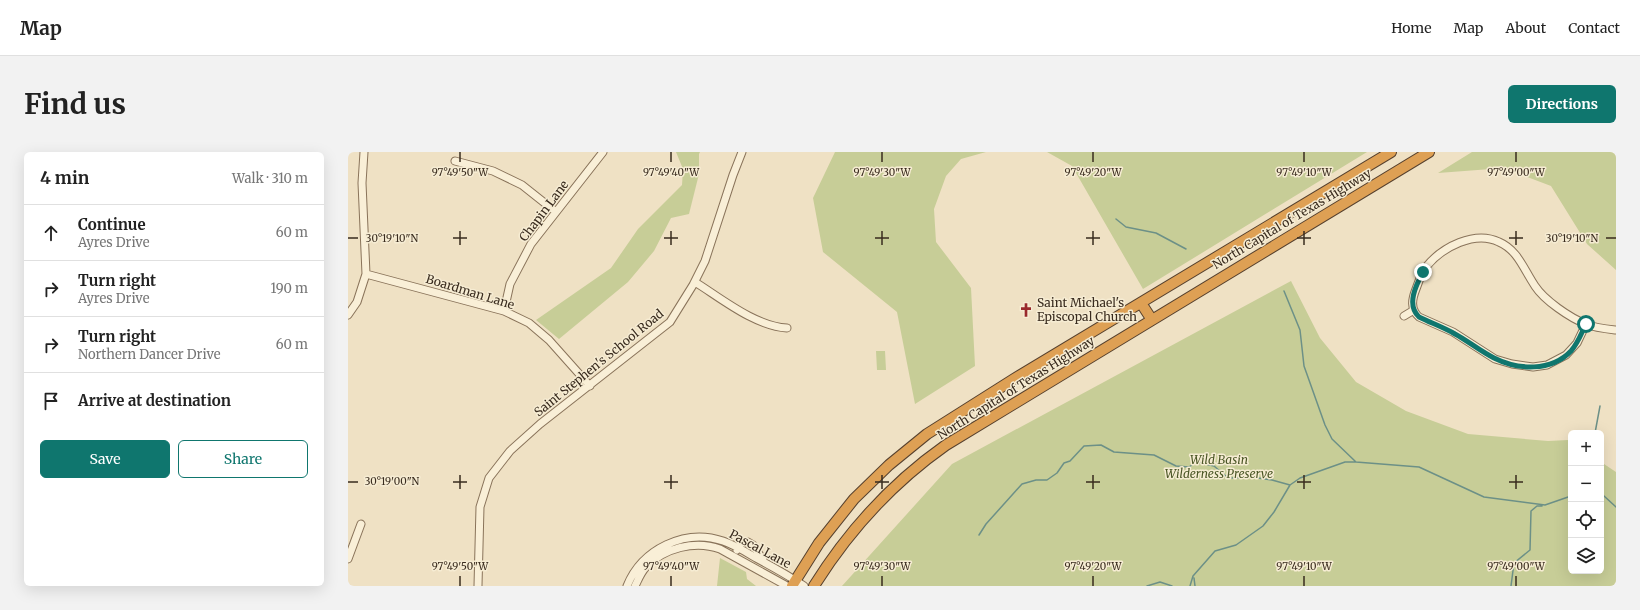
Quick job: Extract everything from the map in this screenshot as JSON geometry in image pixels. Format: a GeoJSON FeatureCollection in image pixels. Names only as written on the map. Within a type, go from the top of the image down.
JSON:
{"type":"FeatureCollection","features":[{"type":"Feature","properties":{"kind":"highway","name":"North Capital of Texas Highway"},"geometry":{"type":"LineString","coordinates":[[791,584],[819,543],[846,508],[875,478],[905,451],[934,429],[1391,152]]}},
{"type":"Feature","properties":{"kind":"highway","name":"North Capital of Texas Highway"},"geometry":{"type":"LineString","coordinates":[[814,586],[837,552],[867,514],[893,488],[930,456],[972,428],[1429,152]]}},
{"type":"Feature","properties":{"kind":"highway"},"geometry":{"type":"LineString","coordinates":[[1141,303],[1152,320]]}},
{"type":"Feature","properties":{"kind":"street"},"geometry":{"type":"LineString","coordinates":[[348,315],[357,302],[366,274],[362,183],[364,152]]}},
{"type":"Feature","properties":{"kind":"street","name":"Chapin Lane"},"geometry":{"type":"LineString","coordinates":[[504,311],[510,284],[531,244],[603,152]]}},
{"type":"Feature","properties":{"kind":"street","name":"Saint Stephen's School Road"},"geometry":{"type":"LineString","coordinates":[[478,586],[480,508],[489,478],[510,451],[540,424],[590,386],[630,352],[667,325],[675,315],[695,282],[709,251],[733,174],[742,152]]}},
{"type":"Feature","properties":{"kind":"street"},"geometry":{"type":"LineString","coordinates":[[455,161],[493,171],[522,185],[556,212]]}},
{"type":"Feature","properties":{"kind":"street"},"geometry":{"type":"LineString","coordinates":[[1586,324],[1571,351],[1561,359],[1547,365],[1525,366],[1494,358],[1453,332],[1419,317],[1414,310],[1413,301],[1415,291],[1423,272],[1431,262],[1445,251],[1463,241],[1476,238],[1488,238],[1498,241],[1510,248],[1543,296],[1571,316],[1586,324],[1599,328],[1616,330]]}},
{"type":"Feature","properties":{"kind":"street","name":"Boardman Lane"},"geometry":{"type":"LineString","coordinates":[[366,274],[504,311],[529,323],[549,340],[590,386]]}},
{"type":"Feature","properties":{"kind":"street"},"geometry":{"type":"LineString","coordinates":[[695,282],[759,321],[774,326],[788,328]]}},
{"type":"Feature","properties":{"kind":"street"},"geometry":{"type":"LineString","coordinates":[[1404,316],[1414,310]]}},
{"type":"Feature","properties":{"kind":"street"},"geometry":{"type":"LineString","coordinates":[[348,559],[361,524]]}},
{"type":"Feature","properties":{"kind":"street","name":"Pascal Lane"},"geometry":{"type":"LineString","coordinates":[[634,586],[652,558],[668,543],[682,539],[700,538],[723,541],[738,548],[767,564],[791,584]]}},
{"type":"Feature","properties":{"kind":"street"},"geometry":{"type":"LineString","coordinates":[[720,549],[723,541]]}},
{"type":"Feature","properties":{"kind":"street","name":"Pascal Lane"},"geometry":{"type":"LineString","coordinates":[[627,586],[639,565],[668,552],[690,546],[702,545],[720,549],[791,584],[804,586]]}},
{"type":"Feature","properties":{"kind":"street"},"geometry":{"type":"LineString","coordinates":[[734,556],[738,548]]}},
{"type":"Feature","properties":{"kind":"green space"},"geometry":{"type":"Polygon","coordinates":[[[676,152],[700,152],[699,174],[689,214],[671,218],[654,251],[628,282],[559,339],[536,320],[611,268],[638,229],[682,185],[683,169],[676,152]]]}},
{"type":"Feature","properties":{"kind":"green space"},"geometry":{"type":"Polygon","coordinates":[[[835,152],[986,152],[961,159],[946,176],[934,209],[936,242],[971,288],[975,366],[915,404],[897,312],[823,252],[813,198],[835,152]]]}},
{"type":"Feature","properties":{"kind":"green space"},"geometry":{"type":"Polygon","coordinates":[[[1047,152],[1367,152],[1143,289],[1072,166],[1047,152]]]}},
{"type":"Feature","properties":{"kind":"green space"},"geometry":{"type":"Polygon","coordinates":[[[1472,152],[1616,152],[1616,270],[1587,244],[1551,186],[1504,168],[1438,173],[1472,152]]]}},
{"type":"Feature","properties":{"kind":"green space","name":"Wild Basin Wilderness Preserve"},"geometry":{"type":"Polygon","coordinates":[[[1291,281],[1320,338],[1356,382],[1406,411],[1468,434],[1548,441],[1568,440],[1568,574],[1604,574],[1604,464],[1616,472],[1616,586],[842,586],[952,464],[1291,281]]]}},
{"type":"Feature","properties":{"kind":"green space"},"geometry":{"type":"Polygon","coordinates":[[[876,351],[885,351],[886,370],[877,370],[876,351]]]}},
{"type":"Feature","properties":{"kind":"green space"},"geometry":{"type":"Polygon","coordinates":[[[720,558],[746,572],[747,579],[756,586],[717,586],[720,558]]]}},
{"type":"Feature","properties":{"kind":"waterway"},"geometry":{"type":"LineString","coordinates":[[1116,219],[1126,227],[1156,233],[1186,249]]}},
{"type":"Feature","properties":{"kind":"waterway"},"geometry":{"type":"LineString","coordinates":[[1284,291],[1300,330],[1304,366],[1325,425],[1332,439],[1356,462],[1419,467],[1484,497],[1545,505],[1568,497]]}},
{"type":"Feature","properties":{"kind":"waterway"},"geometry":{"type":"LineString","coordinates":[[1596,430],[1600,406]]}},
{"type":"Feature","properties":{"kind":"waterway"},"geometry":{"type":"LineString","coordinates":[[979,535],[986,524],[1022,484],[1036,480],[1047,480],[1057,473],[1064,463],[1070,461],[1084,446],[1101,445],[1114,452],[1154,455],[1176,466],[1189,467],[1196,462],[1214,466],[1230,478],[1251,477],[1272,480],[1290,485]]}},
{"type":"Feature","properties":{"kind":"waterway"},"geometry":{"type":"LineString","coordinates":[[1190,586],[1193,576],[1215,551],[1236,545],[1263,526],[1274,512],[1290,485],[1300,478],[1345,462],[1356,462]]}},
{"type":"Feature","properties":{"kind":"waterway"},"geometry":{"type":"LineString","coordinates":[[1604,496],[1616,507]]}},
{"type":"Feature","properties":{"kind":"waterway"},"geometry":{"type":"LineString","coordinates":[[1511,586],[1514,563],[1530,550],[1531,511],[1537,506],[1542,506]]}},
{"type":"Feature","properties":{"kind":"waterway"},"geometry":{"type":"LineString","coordinates":[[1194,578],[1195,586]]}},
{"type":"Feature","properties":{"kind":"waterway"},"geometry":{"type":"LineString","coordinates":[[1147,586],[1160,582],[1172,586]]}},
{"type":"Feature","properties":{"kind":"place","name":"Saint Michael's Episcopal Church"},"geometry":{"type":"Point","coordinates":[1026,310]}},
{"type":"Feature","properties":{"kind":"route"},"geometry":{"type":"LineString","coordinates":[[1423,272],[1413,298],[1413,308],[1416,315],[1455,334],[1484,353],[1502,362],[1533,367],[1555,362],[1571,351],[1586,324]]}}]}
